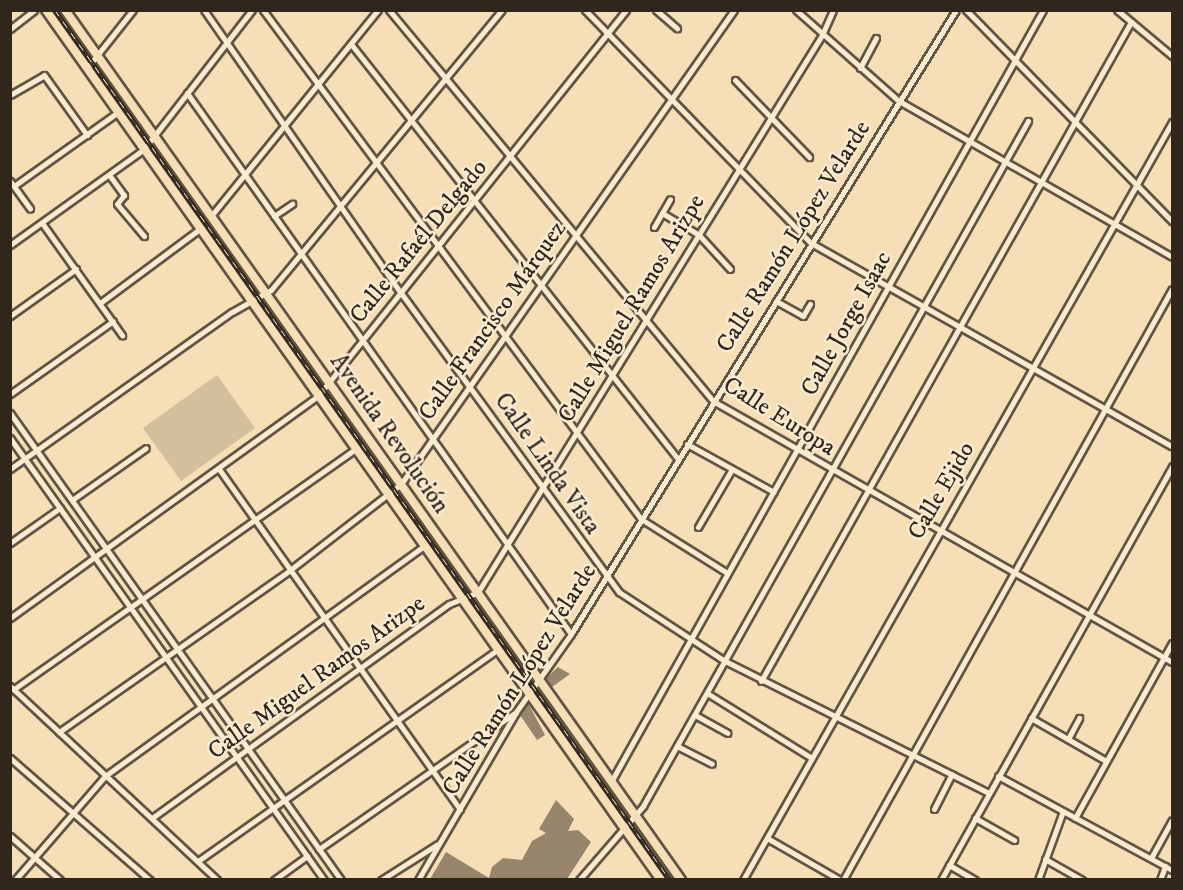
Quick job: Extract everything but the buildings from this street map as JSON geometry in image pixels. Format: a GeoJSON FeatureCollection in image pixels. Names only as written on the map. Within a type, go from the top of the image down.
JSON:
{"type":"FeatureCollection","features":[{"type":"Feature","properties":{"kind":"main road","name":"Avenida Revolución"},"geometry":{"type":"LineString","coordinates":[[46,10],[425,545],[528,698],[661,879]]}},
{"type":"Feature","properties":{"kind":"main road","name":"Avenida Revolución"},"geometry":{"type":"LineString","coordinates":[[65,10],[681,879]]}},
{"type":"Feature","properties":{"kind":"street"},"geometry":{"type":"LineString","coordinates":[[10,28],[34,10]]}},
{"type":"Feature","properties":{"kind":"street"},"geometry":{"type":"LineString","coordinates":[[87,68],[133,10]]}},
{"type":"Feature","properties":{"kind":"street","name":"Calle Linda Vista"},"geometry":{"type":"LineString","coordinates":[[204,10],[342,205],[401,293],[605,578],[691,640],[725,661],[989,793]]}},
{"type":"Feature","properties":{"kind":"street"},"geometry":{"type":"LineString","coordinates":[[10,245],[110,176],[144,149],[252,10]]}},
{"type":"Feature","properties":{"kind":"street"},"geometry":{"type":"LineString","coordinates":[[263,10],[641,519],[728,573]]}},
{"type":"Feature","properties":{"kind":"street"},"geometry":{"type":"LineString","coordinates":[[212,216],[378,10]]}},
{"type":"Feature","properties":{"kind":"street","name":"Calle Europa"},"geometry":{"type":"LineString","coordinates":[[389,10],[713,401],[797,451],[1173,662]]}},
{"type":"Feature","properties":{"kind":"street"},"geometry":{"type":"LineString","coordinates":[[10,469],[264,291],[271,290],[447,80],[501,10]]}},
{"type":"Feature","properties":{"kind":"street"},"geometry":{"type":"LineString","coordinates":[[585,10],[811,243],[1173,446]]}},
{"type":"Feature","properties":{"kind":"street","name":"Calle Rafaél Delgado"},"geometry":{"type":"LineString","coordinates":[[10,618],[318,396],[626,10]]}},
{"type":"Feature","properties":{"kind":"street"},"geometry":{"type":"LineString","coordinates":[[656,10],[677,28]]}},
{"type":"Feature","properties":{"kind":"street","name":"Calle Francisco Márquez"},"geometry":{"type":"LineString","coordinates":[[59,732],[290,570],[401,484],[734,10]]}},
{"type":"Feature","properties":{"kind":"street"},"geometry":{"type":"LineString","coordinates":[[796,10],[898,101],[1173,257]]}},
{"type":"Feature","properties":{"kind":"street","name":"Calle Miguel Ramos Arizpe"},"geometry":{"type":"LineString","coordinates":[[152,818],[460,597],[478,592],[578,434],[822,35],[833,10]]}},
{"type":"Feature","properties":{"kind":"street","name":"Calle Ramón López Velarde"},"geometry":{"type":"LineString","coordinates":[[417,879],[516,712],[541,681],[571,634],[956,10]]}},
{"type":"Feature","properties":{"kind":"street"},"geometry":{"type":"LineString","coordinates":[[966,10],[1173,221]]}},
{"type":"Feature","properties":{"kind":"street","name":"Calle Jorge Isaac"},"geometry":{"type":"LineString","coordinates":[[612,780],[1043,10]]}},
{"type":"Feature","properties":{"kind":"street"},"geometry":{"type":"LineString","coordinates":[[1117,10],[1173,56]]}},
{"type":"Feature","properties":{"kind":"street"},"geometry":{"type":"LineString","coordinates":[[761,681],[962,327],[1131,22]]}},
{"type":"Feature","properties":{"kind":"street"},"geometry":{"type":"LineString","coordinates":[[861,68],[876,38]]}},
{"type":"Feature","properties":{"kind":"street"},"geometry":{"type":"LineString","coordinates":[[351,44],[678,459]]}},
{"type":"Feature","properties":{"kind":"street"},"geometry":{"type":"LineString","coordinates":[[10,95],[42,75],[87,135]]}},
{"type":"Feature","properties":{"kind":"street"},"geometry":{"type":"LineString","coordinates":[[735,80],[809,157]]}},
{"type":"Feature","properties":{"kind":"street"},"geometry":{"type":"LineString","coordinates":[[187,93],[571,634]]}},
{"type":"Feature","properties":{"kind":"street"},"geometry":{"type":"LineString","coordinates":[[30,209],[12,183],[87,135],[118,112]]}},
{"type":"Feature","properties":{"kind":"street"},"geometry":{"type":"LineString","coordinates":[[579,879],[636,816],[926,307],[1028,121]]}},
{"type":"Feature","properties":{"kind":"street","name":"Calle Ejido"},"geometry":{"type":"LineString","coordinates":[[743,879],[1173,122]]}},
{"type":"Feature","properties":{"kind":"street"},"geometry":{"type":"LineString","coordinates":[[110,176],[124,195],[117,204],[144,236]]}},
{"type":"Feature","properties":{"kind":"street"},"geometry":{"type":"LineString","coordinates":[[654,227],[670,198]]}},
{"type":"Feature","properties":{"kind":"street"},"geometry":{"type":"LineString","coordinates":[[274,216],[292,204]]}},
{"type":"Feature","properties":{"kind":"street"},"geometry":{"type":"LineString","coordinates":[[662,213],[699,235],[730,269]]}},
{"type":"Feature","properties":{"kind":"street"},"geometry":{"type":"LineString","coordinates":[[42,223],[122,335]]}},
{"type":"Feature","properties":{"kind":"street"},"geometry":{"type":"LineString","coordinates":[[100,303],[201,228]]}},
{"type":"Feature","properties":{"kind":"street"},"geometry":{"type":"LineString","coordinates":[[10,316],[76,270]]}},
{"type":"Feature","properties":{"kind":"street"},"geometry":{"type":"LineString","coordinates":[[767,838],[842,879],[1173,289]]}},
{"type":"Feature","properties":{"kind":"street"},"geometry":{"type":"LineString","coordinates":[[776,301],[803,316],[810,304]]}},
{"type":"Feature","properties":{"kind":"street"},"geometry":{"type":"LineString","coordinates":[[10,394],[113,321]]}},
{"type":"Feature","properties":{"kind":"street"},"geometry":{"type":"LineString","coordinates":[[10,413],[341,879]]}},
{"type":"Feature","properties":{"kind":"street"},"geometry":{"type":"LineString","coordinates":[[10,438],[324,879]]}},
{"type":"Feature","properties":{"kind":"street"},"geometry":{"type":"LineString","coordinates":[[687,444],[774,492]]}},
{"type":"Feature","properties":{"kind":"street"},"geometry":{"type":"LineString","coordinates":[[72,500],[146,448]]}},
{"type":"Feature","properties":{"kind":"street"},"geometry":{"type":"LineString","coordinates":[[217,879],[12,688],[356,449]]}},
{"type":"Feature","properties":{"kind":"street"},"geometry":{"type":"LineString","coordinates":[[941,879],[1173,466]]}},
{"type":"Feature","properties":{"kind":"street"},"geometry":{"type":"LineString","coordinates":[[699,527],[732,468]]}},
{"type":"Feature","properties":{"kind":"street"},"geometry":{"type":"LineString","coordinates":[[219,469],[460,809]]}},
{"type":"Feature","properties":{"kind":"street"},"geometry":{"type":"LineString","coordinates":[[10,543],[60,508]]}},
{"type":"Feature","properties":{"kind":"street"},"geometry":{"type":"LineString","coordinates":[[15,879],[105,776],[326,620],[425,545]]}},
{"type":"Feature","properties":{"kind":"street"},"geometry":{"type":"LineString","coordinates":[[1075,818],[1173,642]]}},
{"type":"Feature","properties":{"kind":"street"},"geometry":{"type":"LineString","coordinates":[[198,861],[497,650]]}},
{"type":"Feature","properties":{"kind":"street"},"geometry":{"type":"LineString","coordinates":[[707,693],[812,758]]}},
{"type":"Feature","properties":{"kind":"street"},"geometry":{"type":"LineString","coordinates":[[319,849],[516,712]]}},
{"type":"Feature","properties":{"kind":"street"},"geometry":{"type":"LineString","coordinates":[[695,715],[727,733]]}},
{"type":"Feature","properties":{"kind":"street"},"geometry":{"type":"LineString","coordinates":[[1031,718],[1106,761]]}},
{"type":"Feature","properties":{"kind":"street"},"geometry":{"type":"LineString","coordinates":[[1068,739],[1079,718]]}},
{"type":"Feature","properties":{"kind":"street"},"geometry":{"type":"LineString","coordinates":[[677,746],[712,764]]}},
{"type":"Feature","properties":{"kind":"street"},"geometry":{"type":"LineString","coordinates":[[10,758],[150,879]]}},
{"type":"Feature","properties":{"kind":"street"},"geometry":{"type":"LineString","coordinates":[[934,809],[952,774]]}},
{"type":"Feature","properties":{"kind":"street"},"geometry":{"type":"LineString","coordinates":[[999,776],[1173,870]]}},
{"type":"Feature","properties":{"kind":"street"},"geometry":{"type":"LineString","coordinates":[[1038,879],[1063,811]]}},
{"type":"Feature","properties":{"kind":"street"},"geometry":{"type":"LineString","coordinates":[[975,818],[1014,840]]}},
{"type":"Feature","properties":{"kind":"street"},"geometry":{"type":"LineString","coordinates":[[1151,858],[1173,820]]}},
{"type":"Feature","properties":{"kind":"street"},"geometry":{"type":"LineString","coordinates":[[10,836],[60,879]]}},
{"type":"Feature","properties":{"kind":"street"},"geometry":{"type":"LineString","coordinates":[[381,879],[439,844]]}},
{"type":"Feature","properties":{"kind":"street"},"geometry":{"type":"LineString","coordinates":[[274,879],[307,856]]}},
{"type":"Feature","properties":{"kind":"street"},"geometry":{"type":"LineString","coordinates":[[1045,859],[1082,879]]}},
{"type":"Feature","properties":{"kind":"street"},"geometry":{"type":"LineString","coordinates":[[949,865],[975,879]]}},
{"type":"Feature","properties":{"kind":"street"},"geometry":{"type":"LineString","coordinates":[[1160,879],[1165,866]]}},
{"type":"Feature","properties":{"kind":"shaded area"},"geometry":{"type":"Polygon","coordinates":[[[217,375],[255,428],[181,481],[143,428],[217,375]]]}},
{"type":"Feature","properties":{"kind":"railway"},"geometry":{"type":"LineString","coordinates":[[55,10],[670,880]]}}]}
